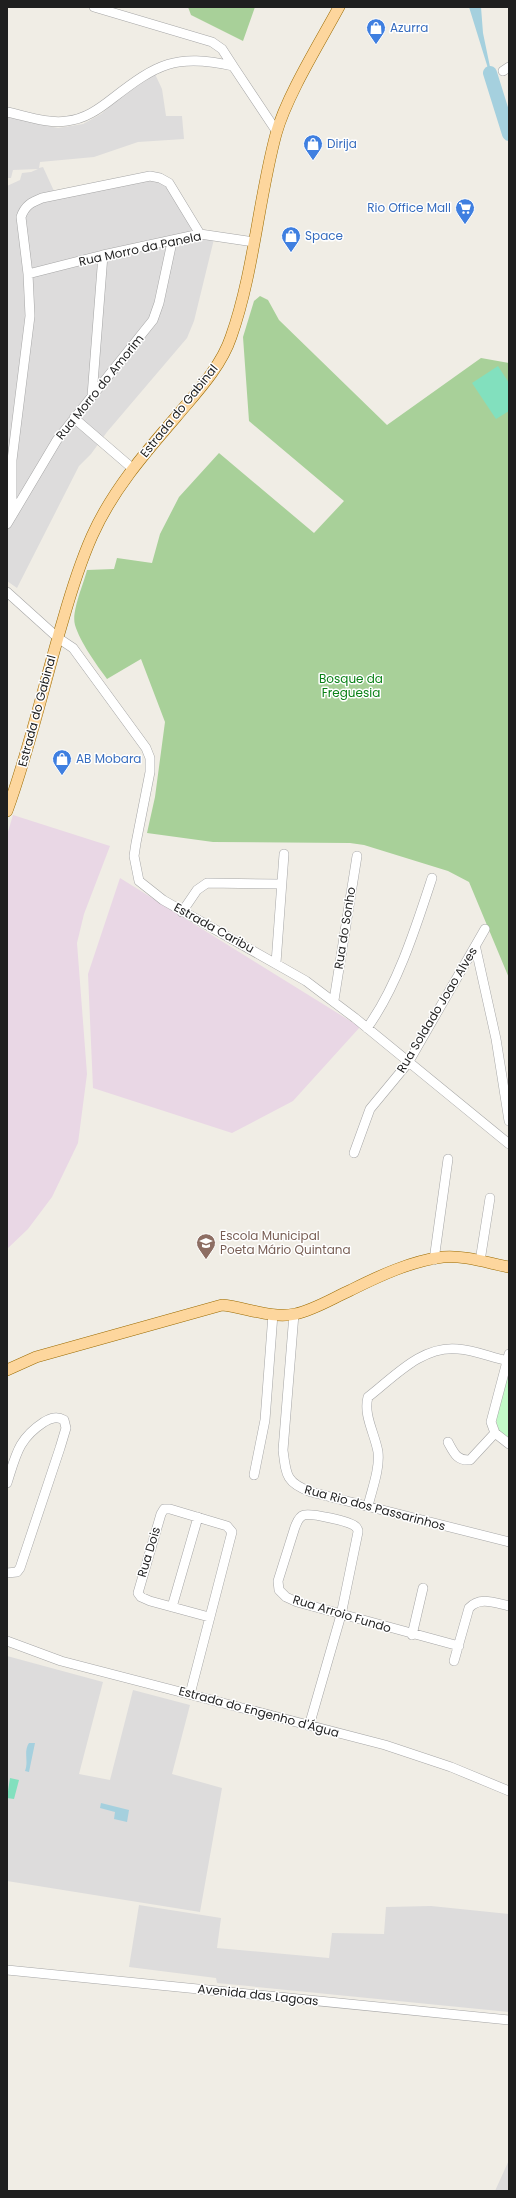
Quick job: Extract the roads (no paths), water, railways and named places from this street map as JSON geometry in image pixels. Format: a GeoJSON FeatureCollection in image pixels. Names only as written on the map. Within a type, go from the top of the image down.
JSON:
{"type":"FeatureCollection","features":[{"type":"Feature","properties":{"kind":"main road","name":"Estrada do Gabinal"},"geometry":{"type":"LineString","coordinates":[[7,811],[27,749],[58,638],[92,536],[132,468],[198,391],[219,361],[231,338],[254,242],[277,132],[291,98],[339,7]]}},
{"type":"Feature","properties":{"kind":"main road"},"geometry":{"type":"LineString","coordinates":[[7,1370],[36,1357],[222,1305],[238,1306],[272,1314],[294,1314],[308,1310],[380,1276],[443,1258],[463,1258],[509,1267]]}},
{"type":"Feature","properties":{"kind":"street"},"geometry":{"type":"LineString","coordinates":[[94,7],[212,42],[222,49],[277,132]]}},
{"type":"Feature","properties":{"kind":"street"},"geometry":{"type":"LineString","coordinates":[[7,112],[50,121],[66,122],[86,117],[140,77],[161,65],[187,60],[208,60],[233,66]]}},
{"type":"Feature","properties":{"kind":"street"},"geometry":{"type":"LineString","coordinates":[[12,513],[12,460],[30,316],[28,274],[21,217],[23,209],[31,202],[42,198],[150,176],[160,178],[168,183],[200,234]]}},
{"type":"Feature","properties":{"kind":"street","name":"Rua Morro da Panela"},"geometry":{"type":"LineString","coordinates":[[28,274],[103,255],[172,242],[200,234],[254,242]]}},
{"type":"Feature","properties":{"kind":"street","name":"Rua Morro do Amorim"},"geometry":{"type":"LineString","coordinates":[[7,524],[12,513],[57,440],[153,320],[159,304],[172,242]]}},
{"type":"Feature","properties":{"kind":"street"},"geometry":{"type":"LineString","coordinates":[[92,396],[103,255]]}},
{"type":"Feature","properties":{"kind":"street"},"geometry":{"type":"LineString","coordinates":[[74,418],[132,468]]}},
{"type":"Feature","properties":{"kind":"street","name":"Estrada Caribu"},"geometry":{"type":"LineString","coordinates":[[7,592],[58,638],[73,648],[146,748],[150,758],[150,772],[136,843],[136,870],[139,881],[149,891],[182,912],[276,963],[334,1000],[408,1063],[509,1144]]}},
{"type":"Feature","properties":{"kind":"street"},"geometry":{"type":"LineString","coordinates":[[276,963],[284,854]]}},
{"type":"Feature","properties":{"kind":"street","name":"Rua do Sonho"},"geometry":{"type":"LineString","coordinates":[[334,1000],[357,856]]}},
{"type":"Feature","properties":{"kind":"street"},"geometry":{"type":"LineString","coordinates":[[367,1028],[387,997],[418,921],[432,878]]}},
{"type":"Feature","properties":{"kind":"street"},"geometry":{"type":"LineString","coordinates":[[182,912],[198,890],[207,883],[281,884]]}},
{"type":"Feature","properties":{"kind":"street","name":"Rua Soldado Joao Alves"},"geometry":{"type":"LineString","coordinates":[[354,1153],[370,1109],[408,1063],[476,949],[485,928]]}},
{"type":"Feature","properties":{"kind":"street"},"geometry":{"type":"LineString","coordinates":[[476,949],[496,1039],[509,1121]]}},
{"type":"Feature","properties":{"kind":"street"},"geometry":{"type":"LineString","coordinates":[[434,1260],[448,1159]]}},
{"type":"Feature","properties":{"kind":"street"},"geometry":{"type":"LineString","coordinates":[[480,1261],[490,1198]]}},
{"type":"Feature","properties":{"kind":"street"},"geometry":{"type":"LineString","coordinates":[[254,1475],[264,1432],[272,1314]]}},
{"type":"Feature","properties":{"kind":"street","name":"Rua Rio dos Passarinhos"},"geometry":{"type":"LineString","coordinates":[[294,1314],[283,1450],[285,1471],[290,1482],[297,1487],[509,1542]]}},
{"type":"Feature","properties":{"kind":"street"},"geometry":{"type":"LineString","coordinates":[[368,1506],[378,1465],[378,1452],[368,1412],[368,1397],[418,1358],[433,1351],[458,1348],[508,1359],[492,1422],[495,1433],[509,1444]]}},
{"type":"Feature","properties":{"kind":"street"},"geometry":{"type":"LineString","coordinates":[[7,1483],[19,1445],[25,1437],[49,1419],[59,1417],[64,1420],[66,1428],[20,1568],[17,1572],[7,1574]]}},
{"type":"Feature","properties":{"kind":"street"},"geometry":{"type":"LineString","coordinates":[[448,1442],[456,1457],[463,1460],[470,1460],[495,1433]]}},
{"type":"Feature","properties":{"kind":"street","name":"Rua Dois"},"geometry":{"type":"LineString","coordinates":[[190,1694],[232,1532],[227,1526],[170,1509],[164,1510],[161,1514],[138,1587],[138,1593],[142,1597],[209,1617]]}},
{"type":"Feature","properties":{"kind":"street","name":"Rua Arroio Fundo"},"geometry":{"type":"LineString","coordinates":[[341,1615],[358,1539],[356,1527],[350,1523],[312,1515],[304,1515],[298,1519],[278,1581],[279,1590],[286,1597],[341,1615],[412,1635],[459,1646]]}},
{"type":"Feature","properties":{"kind":"street"},"geometry":{"type":"LineString","coordinates":[[172,1607],[198,1517]]}},
{"type":"Feature","properties":{"kind":"street"},"geometry":{"type":"LineString","coordinates":[[412,1635],[423,1588]]}},
{"type":"Feature","properties":{"kind":"street"},"geometry":{"type":"LineString","coordinates":[[454,1661],[469,1608],[474,1602],[481,1600],[509,1606]]}},
{"type":"Feature","properties":{"kind":"street"},"geometry":{"type":"LineString","coordinates":[[309,1726],[341,1615]]}},
{"type":"Feature","properties":{"kind":"street","name":"Estrada do Engenho d'Água"},"geometry":{"type":"LineString","coordinates":[[7,1642],[61,1661],[385,1745],[451,1768],[509,1791]]}},
{"type":"Feature","properties":{"kind":"street","name":"Avenida das Lagoas"},"geometry":{"type":"LineString","coordinates":[[7,1970],[509,2020]]}},
{"type":"Feature","properties":{"kind":"water"},"geometry":{"type":"Polygon","coordinates":[[[469,7],[481,7],[483,33],[495,91],[469,7]]]}},
{"type":"Feature","properties":{"kind":"water"},"geometry":{"type":"Polygon","coordinates":[[[29,1743],[35,1743],[29,1772],[25,1771],[26,1750],[29,1743]]]}},
{"type":"Feature","properties":{"kind":"water"},"geometry":{"type":"Polygon","coordinates":[[[101,1803],[129,1810],[127,1822],[114,1819],[115,1812],[100,1808],[101,1803]]]}},
{"type":"Feature","properties":{"kind":"waterway"},"geometry":{"type":"LineString","coordinates":[[490,73],[509,134]]}},
{"type":"Feature","properties":{"kind":"place","name":"Azurra"},"geometry":{"type":"Point","coordinates":[376,45]}},
{"type":"Feature","properties":{"kind":"place","name":"Dirija"},"geometry":{"type":"Point","coordinates":[313,161]}},
{"type":"Feature","properties":{"kind":"place","name":"Rio Office Mall"},"geometry":{"type":"Point","coordinates":[465,225]}},
{"type":"Feature","properties":{"kind":"place","name":"Space"},"geometry":{"type":"Point","coordinates":[291,253]}},
{"type":"Feature","properties":{"kind":"place","name":"AB Mobara"},"geometry":{"type":"Point","coordinates":[62,776]}},
{"type":"Feature","properties":{"kind":"place","name":"Escola Municipal Poeta Mário Quintana"},"geometry":{"type":"Point","coordinates":[206,1260]}},
{"type":"Feature","properties":{"kind":"park label","name":"Bosque da Freguesia"},"geometry":{"type":"Point","coordinates":[351,686]}}]}
